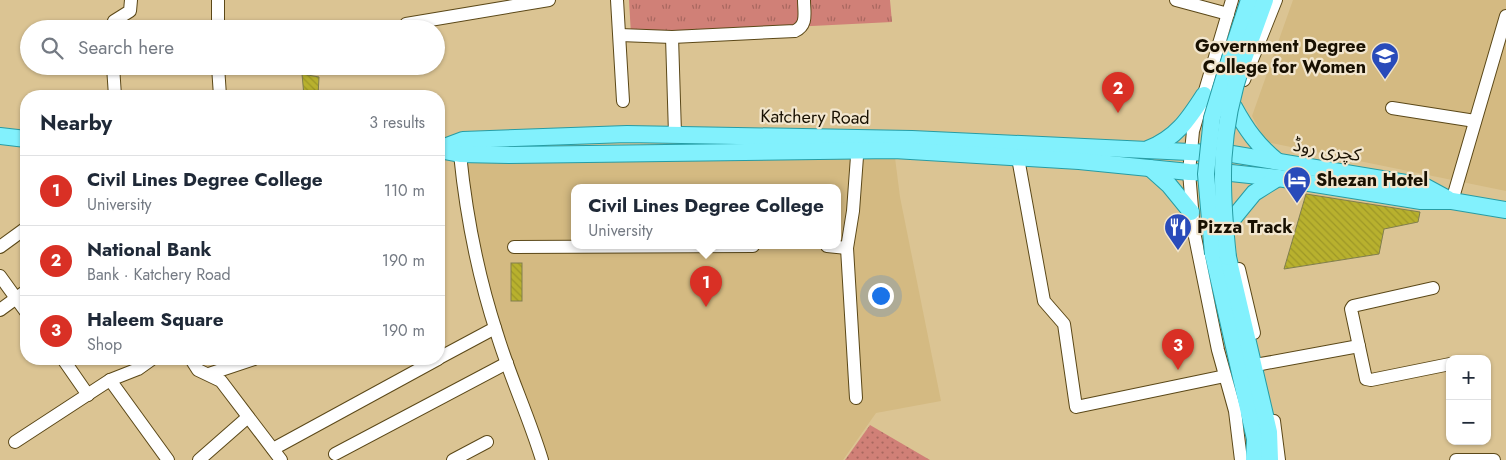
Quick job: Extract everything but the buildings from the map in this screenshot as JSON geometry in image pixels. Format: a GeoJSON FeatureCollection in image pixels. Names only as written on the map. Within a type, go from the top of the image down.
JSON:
{"type":"FeatureCollection","features":[{"type":"Feature","properties":{"kind":"main road"},"geometry":{"type":"LineString","coordinates":[[1249,0],[1212,118],[1206,174],[1255,439],[1254,460]]}},
{"type":"Feature","properties":{"kind":"main road"},"geometry":{"type":"LineString","coordinates":[[1265,0],[1231,97],[1222,179],[1220,255],[1269,432],[1270,460]]}},
{"type":"Feature","properties":{"kind":"main road"},"geometry":{"type":"LineString","coordinates":[[1143,151],[1162,144],[1176,134],[1186,123],[1204,95]]}},
{"type":"Feature","properties":{"kind":"main road"},"geometry":{"type":"LineString","coordinates":[[1231,221],[1254,193],[1279,171],[1234,108]]}},
{"type":"Feature","properties":{"kind":"main road"},"geometry":{"type":"LineString","coordinates":[[627,134],[628,153]]}},
{"type":"Feature","properties":{"kind":"main road","name":"Katchery Road"},"geometry":{"type":"LineString","coordinates":[[445,147],[463,140],[627,134],[675,134],[734,144]]}},
{"type":"Feature","properties":{"kind":"main road"},"geometry":{"type":"LineString","coordinates":[[0,136],[20,138]]}},
{"type":"Feature","properties":{"kind":"main road"},"geometry":{"type":"LineString","coordinates":[[508,137],[509,155]]}},
{"type":"Feature","properties":{"kind":"main road","name":"Katchery Road"},"geometry":{"type":"LineString","coordinates":[[445,150],[460,154],[509,155],[628,153],[734,144],[858,144],[1191,151]]}},
{"type":"Feature","properties":{"kind":"main road","name":"Katchery Road"},"geometry":{"type":"LineString","coordinates":[[912,145],[1018,158],[1079,161],[1189,172]]}},
{"type":"Feature","properties":{"kind":"main road","name":"کچری روڈ"},"geometry":{"type":"LineString","coordinates":[[1191,151],[1232,154],[1279,171],[1421,201],[1452,201],[1506,210]]}},
{"type":"Feature","properties":{"kind":"main road"},"geometry":{"type":"LineString","coordinates":[[1150,168],[1169,185],[1191,212]]}},
{"type":"Feature","properties":{"kind":"main road","name":"کچری روڈ"},"geometry":{"type":"LineString","coordinates":[[1189,172],[1231,174],[1279,171]]}},
{"type":"Feature","properties":{"kind":"street"},"geometry":{"type":"LineString","coordinates":[[114,20],[130,11],[131,0]]}},
{"type":"Feature","properties":{"kind":"street"},"geometry":{"type":"LineString","coordinates":[[218,0],[218,20]]}},
{"type":"Feature","properties":{"kind":"street"},"geometry":{"type":"LineString","coordinates":[[423,20],[486,5],[549,0]]}},
{"type":"Feature","properties":{"kind":"street"},"geometry":{"type":"LineString","coordinates":[[617,0],[623,101]]}},
{"type":"Feature","properties":{"kind":"street"},"geometry":{"type":"LineString","coordinates":[[620,35],[672,37],[794,32],[801,28],[805,22],[804,0]]}},
{"type":"Feature","properties":{"kind":"street"},"geometry":{"type":"LineString","coordinates":[[1176,0],[1228,14]]}},
{"type":"Feature","properties":{"kind":"street"},"geometry":{"type":"LineString","coordinates":[[1232,0],[1193,131],[1189,172],[1191,212],[1225,376],[1235,411],[1241,460]]}},
{"type":"Feature","properties":{"kind":"street"},"geometry":{"type":"LineString","coordinates":[[1276,0],[1234,108],[1231,221],[1232,239],[1278,441],[1279,460]]}},
{"type":"Feature","properties":{"kind":"street"},"geometry":{"type":"LineString","coordinates":[[1452,201],[1506,16]]}},
{"type":"Feature","properties":{"kind":"street"},"geometry":{"type":"LineString","coordinates":[[672,37],[675,134]]}},
{"type":"Feature","properties":{"kind":"street"},"geometry":{"type":"LineString","coordinates":[[114,75],[115,90]]}},
{"type":"Feature","properties":{"kind":"street"},"geometry":{"type":"LineString","coordinates":[[219,75],[220,90]]}},
{"type":"Feature","properties":{"kind":"street"},"geometry":{"type":"LineString","coordinates":[[1392,108],[1475,121]]}},
{"type":"Feature","properties":{"kind":"street"},"geometry":{"type":"LineString","coordinates":[[856,398],[847,248],[853,211],[858,144]]}},
{"type":"Feature","properties":{"kind":"street"},"geometry":{"type":"LineString","coordinates":[[460,154],[463,184],[483,287],[495,328],[542,460]]}},
{"type":"Feature","properties":{"kind":"street"},"geometry":{"type":"LineString","coordinates":[[1018,158],[1044,301],[1064,324],[1076,407],[1225,376]]}},
{"type":"Feature","properties":{"kind":"street"},"geometry":{"type":"LineString","coordinates":[[0,247],[20,232]]}},
{"type":"Feature","properties":{"kind":"street"},"geometry":{"type":"LineString","coordinates":[[514,247],[571,247]]}},
{"type":"Feature","properties":{"kind":"street"},"geometry":{"type":"LineString","coordinates":[[841,247],[847,248]]}},
{"type":"Feature","properties":{"kind":"street"},"geometry":{"type":"LineString","coordinates":[[0,276],[20,294]]}},
{"type":"Feature","properties":{"kind":"street"},"geometry":{"type":"LineString","coordinates":[[1433,288],[1351,308],[1366,379],[1371,380],[1446,365]]}},
{"type":"Feature","properties":{"kind":"street"},"geometry":{"type":"LineString","coordinates":[[0,310],[20,296]]}},
{"type":"Feature","properties":{"kind":"street"},"geometry":{"type":"LineString","coordinates":[[445,354],[495,328]]}},
{"type":"Feature","properties":{"kind":"street"},"geometry":{"type":"LineString","coordinates":[[1261,364],[1359,346]]}},
{"type":"Feature","properties":{"kind":"street"},"geometry":{"type":"LineString","coordinates":[[336,454],[507,363]]}},
{"type":"Feature","properties":{"kind":"street"},"geometry":{"type":"LineString","coordinates":[[67,365],[88,395]]}},
{"type":"Feature","properties":{"kind":"street"},"geometry":{"type":"LineString","coordinates":[[15,442],[110,380],[144,365]]}},
{"type":"Feature","properties":{"kind":"street"},"geometry":{"type":"LineString","coordinates":[[195,365],[198,370],[221,381],[281,460]]}},
{"type":"Feature","properties":{"kind":"street"},"geometry":{"type":"LineString","coordinates":[[209,374],[236,365]]}},
{"type":"Feature","properties":{"kind":"street"},"geometry":{"type":"LineString","coordinates":[[273,449],[425,365]]}},
{"type":"Feature","properties":{"kind":"street"},"geometry":{"type":"LineString","coordinates":[[110,380],[168,460]]}},
{"type":"Feature","properties":{"kind":"street"},"geometry":{"type":"LineString","coordinates":[[199,460],[248,417]]}},
{"type":"Feature","properties":{"kind":"street"},"geometry":{"type":"LineString","coordinates":[[453,460],[487,442]]}},
{"type":"Feature","properties":{"kind":"street"},"geometry":{"type":"LineString","coordinates":[[1456,460],[1494,460]]}},
{"type":"Feature","properties":{"kind":"shaded area","name":"Government Degree College for Women"},"geometry":{"type":"Polygon","coordinates":[[[1293,0],[1506,0],[1506,191],[1266,142],[1252,116],[1293,0]]]}},
{"type":"Feature","properties":{"kind":"shaded area"},"geometry":{"type":"Polygon","coordinates":[[[894,150],[900,197],[941,401],[876,413],[843,460],[542,460],[497,334],[460,154],[894,150]]]}},
{"type":"Feature","properties":{"kind":"green space"},"geometry":{"type":"Polygon","coordinates":[[[629,0],[890,0],[892,22],[631,35],[629,0]]]}},
{"type":"Feature","properties":{"kind":"green space"},"geometry":{"type":"Polygon","coordinates":[[[870,425],[930,460],[845,460],[870,425]]]}},
{"type":"Feature","properties":{"kind":"place","name":"Government Degree College for Women"},"geometry":{"type":"Point","coordinates":[1385,80]}},
{"type":"Feature","properties":{"kind":"place","name":"National Bank"},"geometry":{"type":"Point","coordinates":[1118,113]}},
{"type":"Feature","properties":{"kind":"place","name":"Shezan Hotel"},"geometry":{"type":"Point","coordinates":[1297,204]}},
{"type":"Feature","properties":{"kind":"place","name":"Pizza Track"},"geometry":{"type":"Point","coordinates":[1178,251]}},
{"type":"Feature","properties":{"kind":"place","name":"Civil Lines Degree College"},"geometry":{"type":"Point","coordinates":[706,307]}},
{"type":"Feature","properties":{"kind":"place","name":"Haleem Square"},"geometry":{"type":"Point","coordinates":[1178,370]}}]}
